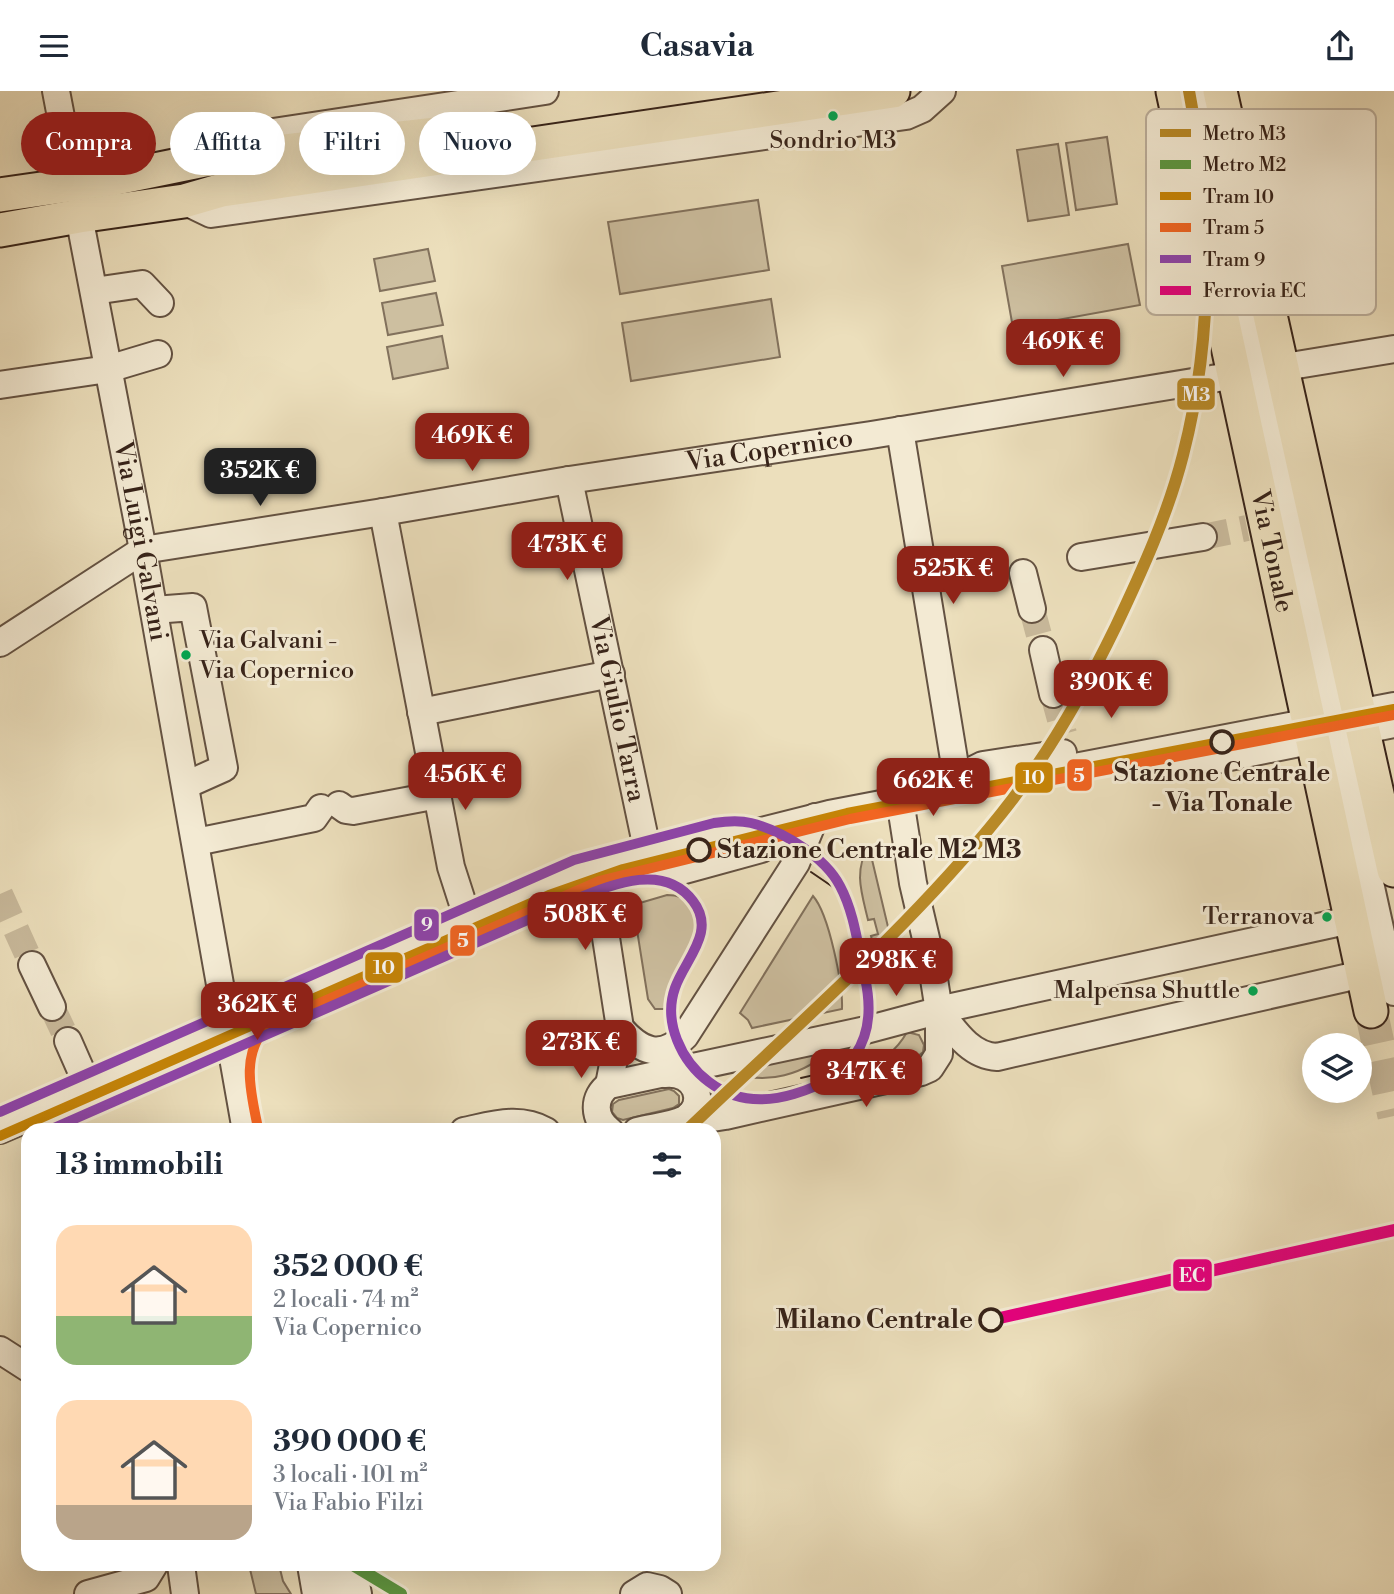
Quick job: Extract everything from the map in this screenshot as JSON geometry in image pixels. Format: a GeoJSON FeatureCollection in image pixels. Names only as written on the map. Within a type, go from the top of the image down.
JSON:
{"type":"FeatureCollection","features":[{"type":"Feature","properties":{"kind":"main road"},"geometry":{"type":"LineString","coordinates":[[285,151],[438,135],[735,91]]}},
{"type":"Feature","properties":{"kind":"main road"},"geometry":{"type":"LineString","coordinates":[[0,195],[76,200],[184,201],[222,190],[893,91]]}},
{"type":"Feature","properties":{"kind":"main road","name":"Via Tonale"},"geometry":{"type":"LineString","coordinates":[[1173,91],[1178,109]]}},
{"type":"Feature","properties":{"kind":"main road","name":"Via Tonale"},"geometry":{"type":"LineString","coordinates":[[1220,91],[1222,109]]}},
{"type":"Feature","properties":{"kind":"main road"},"geometry":{"type":"LineString","coordinates":[[0,230],[76,200],[170,171]]}},
{"type":"Feature","properties":{"kind":"main road","name":"Via Tonale"},"geometry":{"type":"LineString","coordinates":[[1241,315],[1258,371],[1340,718],[1351,920],[1363,974],[1382,1001]]}},
{"type":"Feature","properties":{"kind":"main road","name":"Via Tonale"},"geometry":{"type":"LineString","coordinates":[[1250,315],[1258,371],[1256,526],[1340,718],[1394,870]]}},
{"type":"Feature","properties":{"kind":"street","name":"Via Luigi Galvani"},"geometry":{"type":"LineString","coordinates":[[56,91],[186,785],[245,1123]]}},
{"type":"Feature","properties":{"kind":"street"},"geometry":{"type":"LineString","coordinates":[[285,130],[493,95],[545,91]]}},
{"type":"Feature","properties":{"kind":"street"},"geometry":{"type":"LineString","coordinates":[[184,201],[211,214],[906,116],[922,109],[942,91]]}},
{"type":"Feature","properties":{"kind":"street","name":"Via Tonale"},"geometry":{"type":"LineString","coordinates":[[1196,91],[1200,109]]}},
{"type":"Feature","properties":{"kind":"street"},"geometry":{"type":"LineString","coordinates":[[94,291],[142,283],[160,303]]}},
{"type":"Feature","properties":{"kind":"street","name":"Via Tonale"},"geometry":{"type":"LineString","coordinates":[[1246,315],[1258,371]]}},
{"type":"Feature","properties":{"kind":"street","name":"Via Copernico"},"geometry":{"type":"LineString","coordinates":[[143,550],[569,480],[900,430],[971,428],[1258,371],[1394,349]]}},
{"type":"Feature","properties":{"kind":"street"},"geometry":{"type":"LineString","coordinates":[[0,386],[108,369],[158,354]]}},
{"type":"Feature","properties":{"kind":"street"},"geometry":{"type":"LineString","coordinates":[[900,430],[959,790]]}},
{"type":"Feature","properties":{"kind":"street","name":"Via Giulio Tarra"},"geometry":{"type":"LineString","coordinates":[[569,480],[649,858]]}},
{"type":"Feature","properties":{"kind":"street"},"geometry":{"type":"LineString","coordinates":[[383,512],[454,881],[469,923]]}},
{"type":"Feature","properties":{"kind":"street"},"geometry":{"type":"LineString","coordinates":[[1081,557],[1203,537]]}},
{"type":"Feature","properties":{"kind":"street"},"geometry":{"type":"LineString","coordinates":[[0,643],[143,550]]}},
{"type":"Feature","properties":{"kind":"street"},"geometry":{"type":"LineString","coordinates":[[1023,573],[1032,609]]}},
{"type":"Feature","properties":{"kind":"street"},"geometry":{"type":"LineString","coordinates":[[154,610],[193,607],[224,768],[186,785]]}},
{"type":"Feature","properties":{"kind":"street"},"geometry":{"type":"LineString","coordinates":[[1042,650],[1053,694]]}},
{"type":"Feature","properties":{"kind":"street"},"geometry":{"type":"LineString","coordinates":[[421,712],[611,674]]}},
{"type":"Feature","properties":{"kind":"street"},"geometry":{"type":"LineString","coordinates":[[959,790],[969,772],[983,765],[1066,743],[1340,718],[1394,688]]}},
{"type":"Feature","properties":{"kind":"street"},"geometry":{"type":"LineString","coordinates":[[0,1131],[228,1032],[264,1011],[469,923],[596,873],[754,832],[900,800],[959,790],[974,798],[1149,766],[1200,764],[1340,718],[1394,706]]}},
{"type":"Feature","properties":{"kind":"street","name":"Via Tonale"},"geometry":{"type":"LineString","coordinates":[[1340,718],[1389,949],[1382,1001]]}},
{"type":"Feature","properties":{"kind":"street"},"geometry":{"type":"LineString","coordinates":[[196,842],[314,818],[330,807],[353,811],[438,795]]}},
{"type":"Feature","properties":{"kind":"street"},"geometry":{"type":"LineString","coordinates":[[686,1123],[926,1071],[934,1064],[939,1054],[939,1011],[931,960],[913,883],[900,800]]}},
{"type":"Feature","properties":{"kind":"street"},"geometry":{"type":"LineString","coordinates":[[649,858],[668,869],[681,871],[773,846],[798,835],[813,820]]}},
{"type":"Feature","properties":{"kind":"street"},"geometry":{"type":"LineString","coordinates":[[620,1028],[635,1042],[658,1052],[670,1048],[685,1036],[796,863],[813,820]]}},
{"type":"Feature","properties":{"kind":"street"},"geometry":{"type":"LineString","coordinates":[[596,873],[620,1028],[603,1095],[601,1123]]}},
{"type":"Feature","properties":{"kind":"street"},"geometry":{"type":"LineString","coordinates":[[585,1123],[603,1095],[639,1078],[866,1030],[939,1011],[1351,920],[1389,949],[1363,974],[997,1057],[986,1056],[974,1050],[939,1011]]}},
{"type":"Feature","properties":{"kind":"street"},"geometry":{"type":"LineString","coordinates":[[32,965],[52,1007]]}},
{"type":"Feature","properties":{"kind":"street"},"geometry":{"type":"LineString","coordinates":[[68,1041],[90,1091]]}},
{"type":"Feature","properties":{"kind":"street"},"geometry":{"type":"LineString","coordinates":[[639,1078],[676,1073],[687,1077],[696,1091],[697,1101],[686,1123]]}},
{"type":"Feature","properties":{"kind":"street"},"geometry":{"type":"LineString","coordinates":[[0,1350],[21,1364]]}},
{"type":"Feature","properties":{"kind":"street"},"geometry":{"type":"LineString","coordinates":[[182,1571],[185,1594]]}},
{"type":"Feature","properties":{"kind":"street"},"geometry":{"type":"LineString","coordinates":[[312,1571],[316,1594]]}},
{"type":"Feature","properties":{"kind":"street"},"geometry":{"type":"LineString","coordinates":[[332,1571],[337,1594]]}},
{"type":"Feature","properties":{"kind":"street"},"geometry":{"type":"LineString","coordinates":[[353,1571],[358,1594]]}},
{"type":"Feature","properties":{"kind":"street"},"geometry":{"type":"LineString","coordinates":[[88,1594],[148,1580]]}},
{"type":"Feature","properties":{"kind":"street"},"geometry":{"type":"LineString","coordinates":[[634,1594],[647,1586],[668,1594]]}},
{"type":"Feature","properties":{"kind":"shaded area"},"geometry":{"type":"Polygon","coordinates":[[[1107,137],[1117,204],[1076,210],[1066,143],[1107,137]]]}},
{"type":"Feature","properties":{"kind":"shaded area"},"geometry":{"type":"Polygon","coordinates":[[[1058,144],[1069,215],[1028,221],[1017,150],[1058,144]]]}},
{"type":"Feature","properties":{"kind":"shaded area"},"geometry":{"type":"Polygon","coordinates":[[[758,200],[769,270],[620,294],[608,222],[758,200]]]}},
{"type":"Feature","properties":{"kind":"shaded area"},"geometry":{"type":"Polygon","coordinates":[[[1128,244],[1140,305],[1013,328],[1002,266],[1128,244]]]}},
{"type":"Feature","properties":{"kind":"shaded area"},"geometry":{"type":"Polygon","coordinates":[[[428,249],[435,281],[380,291],[374,259],[428,249]]]}},
{"type":"Feature","properties":{"kind":"shaded area"},"geometry":{"type":"Polygon","coordinates":[[[436,293],[443,325],[388,335],[382,303],[436,293]]]}},
{"type":"Feature","properties":{"kind":"shaded area"},"geometry":{"type":"Polygon","coordinates":[[[771,299],[780,357],[631,381],[622,323],[771,299]]]}},
{"type":"Feature","properties":{"kind":"shaded area"},"geometry":{"type":"Polygon","coordinates":[[[442,336],[448,368],[393,379],[387,347],[442,336]]]}},
{"type":"Feature","properties":{"kind":"shaded area"},"geometry":{"type":"Polygon","coordinates":[[[869,847],[893,948],[875,952],[871,936],[878,934],[874,919],[868,920],[860,882],[861,864],[869,847]]]}},
{"type":"Feature","properties":{"kind":"shaded area"},"geometry":{"type":"Polygon","coordinates":[[[667,895],[681,897],[692,904],[698,913],[699,933],[675,981],[670,1009],[655,1009],[648,999],[633,905],[667,895]]]}},
{"type":"Feature","properties":{"kind":"shaded area"},"geometry":{"type":"Polygon","coordinates":[[[813,896],[819,905],[834,950],[842,1009],[752,1028],[740,1013],[813,896]]]}},
{"type":"Feature","properties":{"kind":"shaded area"},"geometry":{"type":"Polygon","coordinates":[[[907,1032],[919,1035],[924,1045],[923,1052],[917,1057],[860,1071],[887,1056],[907,1032]]]}},
{"type":"Feature","properties":{"kind":"shaded area"},"geometry":{"type":"Polygon","coordinates":[[[831,1048],[798,1071],[771,1078],[744,1076],[731,1071],[831,1048]]]}},
{"type":"Feature","properties":{"kind":"shaded area"},"geometry":{"type":"Polygon","coordinates":[[[669,1089],[679,1096],[679,1104],[673,1108],[623,1120],[612,1112],[613,1104],[619,1100],[669,1089]]]}},
{"type":"Feature","properties":{"kind":"shaded area"},"geometry":{"type":"Polygon","coordinates":[[[250,1571],[280,1571],[291,1594],[256,1594],[250,1571]]]}},
{"type":"Feature","properties":{"kind":"tunnel"},"geometry":{"type":"LineString","coordinates":[[1203,537],[1247,528]]}},
{"type":"Feature","properties":{"kind":"tunnel"},"geometry":{"type":"LineString","coordinates":[[1032,609],[1043,650]]}},
{"type":"Feature","properties":{"kind":"tunnel"},"geometry":{"type":"LineString","coordinates":[[1053,694],[1064,734]]}},
{"type":"Feature","properties":{"kind":"tunnel"},"geometry":{"type":"LineString","coordinates":[[0,894],[32,965]]}},
{"type":"Feature","properties":{"kind":"tunnel"},"geometry":{"type":"LineString","coordinates":[[52,1007],[68,1041]]}},
{"type":"Feature","properties":{"kind":"tunnel"},"geometry":{"type":"LineString","coordinates":[[1371,1011],[1394,1116]]}},
{"type":"Feature","properties":{"kind":"tram line","name":"10"},"geometry":{"type":"LineString","coordinates":[[30,1123],[549,895],[623,869],[847,813],[1394,709]]}},
{"type":"Feature","properties":{"kind":"tram line","name":"5"},"geometry":{"type":"LineString","coordinates":[[257,1123],[250,1062],[253,1049],[267,1026],[599,881],[850,819],[1394,715]]}},
{"type":"Feature","properties":{"kind":"tram line","name":"9"},"geometry":{"type":"LineString","coordinates":[[0,1112],[574,860],[714,823],[751,823],[776,832],[814,855],[840,886],[853,920],[868,998],[864,1037],[855,1055],[836,1075],[812,1088],[783,1097],[750,1099],[729,1093],[709,1082],[683,1052],[673,1027],[672,1001],[675,988],[697,945],[702,924],[700,912],[681,889],[667,882],[651,879],[618,884],[571,901],[65,1123]]}},
{"type":"Feature","properties":{"kind":"tram line"},"geometry":{"type":"LineString","coordinates":[[801,1078],[831,1070],[855,1058],[864,1050],[873,1024],[873,1005],[855,921],[848,905],[833,887],[811,872]]}},
{"type":"Feature","properties":{"kind":"tram line","name":"10"},"geometry":{"type":"LineString","coordinates":[[0,1136],[21,1127]]}},
{"type":"Feature","properties":{"kind":"metro line","name":"M3"},"geometry":{"type":"LineString","coordinates":[[1189,91],[1192,109]]}},
{"type":"Feature","properties":{"kind":"metro line","name":"M3"},"geometry":{"type":"LineString","coordinates":[[694,1123],[928,898],[1001,814],[1049,747],[1078,699],[1116,626],[1170,499],[1193,410],[1205,315]]}},
{"type":"Feature","properties":{"kind":"metro line","name":"M2"},"geometry":{"type":"LineString","coordinates":[[363,1571],[401,1594]]}},
{"type":"Feature","properties":{"kind":"rail line","name":"EC"},"geometry":{"type":"LineString","coordinates":[[991,1320],[1394,1230]]}},
{"type":"Feature","properties":{"kind":"place","name":"Sondrio M3"},"geometry":{"type":"Point","coordinates":[833,116]}},
{"type":"Feature","properties":{"kind":"place","name":"Via Galvani - Via Copernico"},"geometry":{"type":"Point","coordinates":[186,655]}},
{"type":"Feature","properties":{"kind":"place","name":"Stazione Centrale - Via Tonale"},"geometry":{"type":"Point","coordinates":[1222,742]}},
{"type":"Feature","properties":{"kind":"place","name":"Stazione Centrale M2 M3"},"geometry":{"type":"Point","coordinates":[699,850]}},
{"type":"Feature","properties":{"kind":"place","name":"Terranova"},"geometry":{"type":"Point","coordinates":[1327,917]}},
{"type":"Feature","properties":{"kind":"place","name":"Malpensa Shuttle"},"geometry":{"type":"Point","coordinates":[1253,991]}},
{"type":"Feature","properties":{"kind":"place","name":"Milano Centrale"},"geometry":{"type":"Point","coordinates":[991,1320]}}]}
